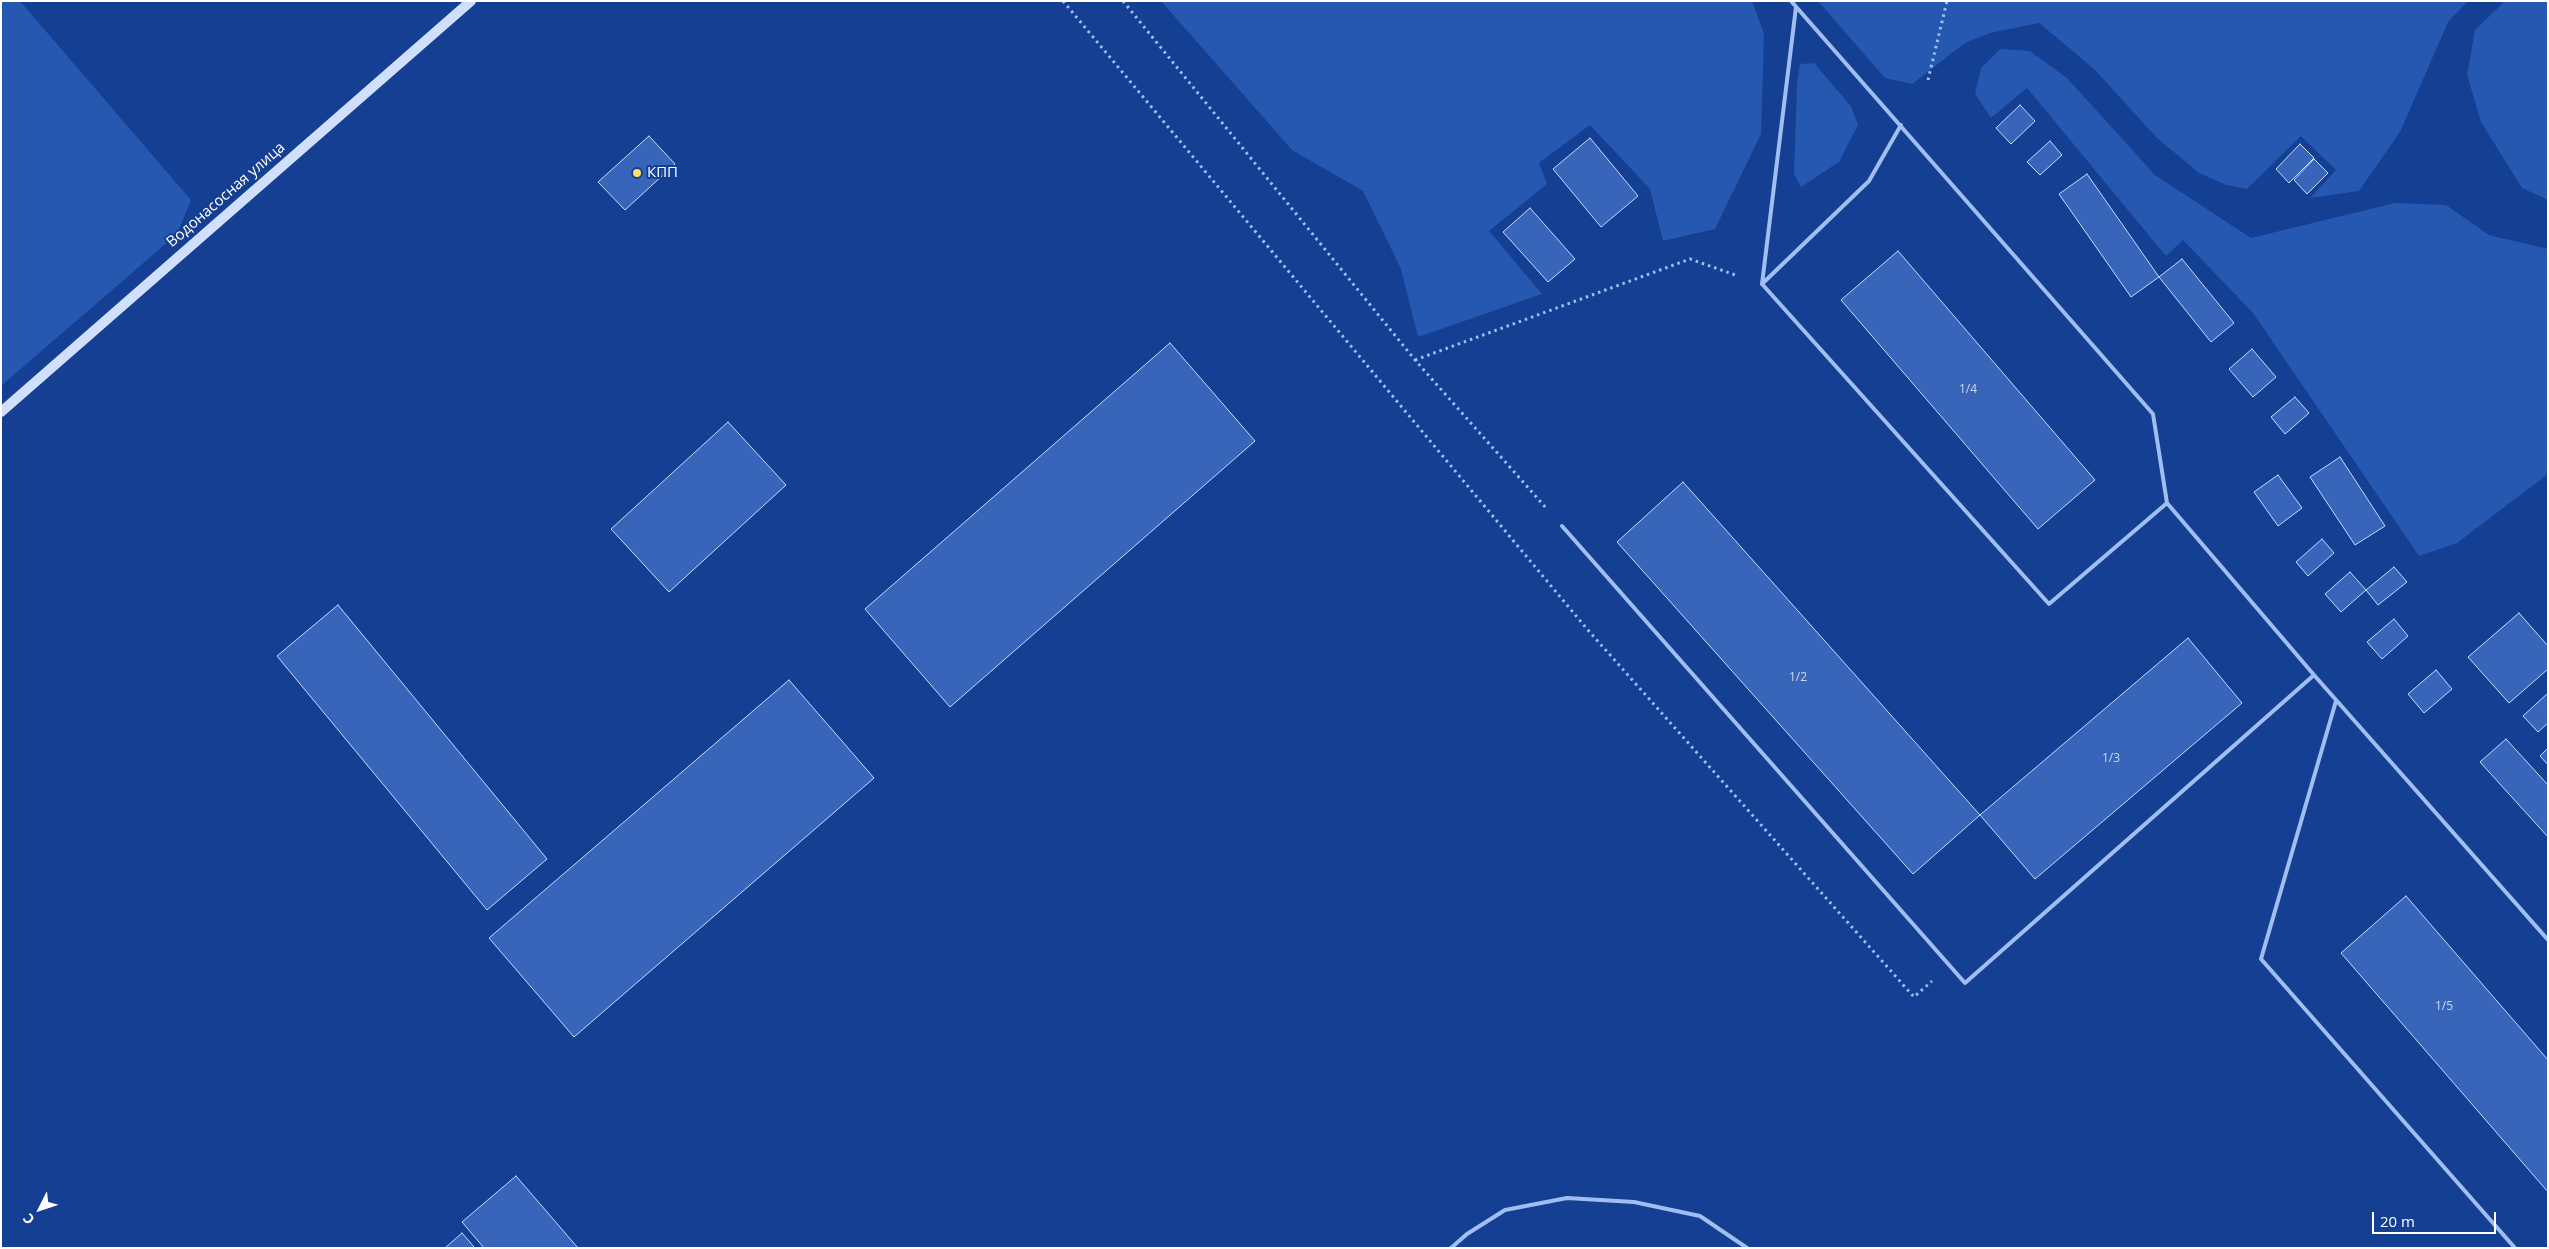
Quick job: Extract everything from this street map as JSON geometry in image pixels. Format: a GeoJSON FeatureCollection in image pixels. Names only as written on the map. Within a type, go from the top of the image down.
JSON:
{"type":"FeatureCollection","features":[{"type":"Feature","properties":{"kind":"street","name":"Водонасосная улица"},"geometry":{"type":"LineString","coordinates":[[1,412],[471,1]]}},
{"type":"Feature","properties":{"kind":"lane"},"geometry":{"type":"LineString","coordinates":[[1791,1],[2153,414],[2167,503],[2314,676],[2548,940]]}},
{"type":"Feature","properties":{"kind":"lane"},"geometry":{"type":"LineString","coordinates":[[1796,7],[1762,284],[2049,604],[2167,503]]}},
{"type":"Feature","properties":{"kind":"lane"},"geometry":{"type":"LineString","coordinates":[[1762,284],[1869,181],[1901,125]]}},
{"type":"Feature","properties":{"kind":"lane"},"geometry":{"type":"LineString","coordinates":[[1562,526],[1965,983],[2314,676]]}},
{"type":"Feature","properties":{"kind":"lane"},"geometry":{"type":"LineString","coordinates":[[2336,700],[2261,959],[2515,1248]]}},
{"type":"Feature","properties":{"kind":"lane"},"geometry":{"type":"LineString","coordinates":[[1451,1248],[1467,1234],[1505,1210],[1567,1198],[1634,1202],[1700,1216],[1747,1248]]}},
{"type":"Feature","properties":{"kind":"path"},"geometry":{"type":"LineString","coordinates":[[1063,1],[1587,629],[1914,997],[1950,966]]}},
{"type":"Feature","properties":{"kind":"path"},"geometry":{"type":"LineString","coordinates":[[1123,1],[1415,360],[1562,526]]}},
{"type":"Feature","properties":{"kind":"path"},"geometry":{"type":"LineString","coordinates":[[1928,80],[1947,1]]}},
{"type":"Feature","properties":{"kind":"path"},"geometry":{"type":"LineString","coordinates":[[1415,360],[1690,259],[1762,284]]}},
{"type":"Feature","properties":{"kind":"shaded area"},"geometry":{"type":"Polygon","coordinates":[[[1,1],[20,1],[191,200],[177,234],[1,386],[1,1]]]}},
{"type":"Feature","properties":{"kind":"shaded area"},"geometry":{"type":"Polygon","coordinates":[[[1161,1],[1752,1],[1764,34],[1761,134],[1715,229],[1663,241],[1650,189],[1590,125],[1539,163],[1547,184],[1489,231],[1542,294],[1418,337],[1401,269],[1363,191],[1292,150],[1161,1]]]}},
{"type":"Feature","properties":{"kind":"shaded area"},"geometry":{"type":"Polygon","coordinates":[[[1818,1],[2468,1],[2448,22],[2400,132],[2359,191],[2310,198],[2336,170],[2301,136],[2247,189],[2226,185],[2199,173],[2156,137],[2094,69],[2039,23],[1990,33],[1965,43],[1912,84],[1885,78],[1818,1]]]}},
{"type":"Feature","properties":{"kind":"shaded area"},"geometry":{"type":"Polygon","coordinates":[[[2505,1],[2548,1],[2548,200],[2522,188],[2481,122],[2467,75],[2475,30],[2505,1]]]}},
{"type":"Feature","properties":{"kind":"shaded area"},"geometry":{"type":"Polygon","coordinates":[[[2000,49],[2030,51],[2067,78],[2155,175],[2251,238],[2395,203],[2446,205],[2489,235],[2548,249],[2548,474],[2457,543],[2419,556],[2253,313],[2183,240],[2166,256],[2027,88],[1991,118],[1975,94],[1981,68],[2000,49]]]}},
{"type":"Feature","properties":{"kind":"shaded area"},"geometry":{"type":"Polygon","coordinates":[[[1814,63],[1851,106],[1858,125],[1839,162],[1801,187],[1794,174],[1797,85],[1800,64],[1814,63]]]}},
{"type":"Feature","properties":{"kind":"building"},"geometry":{"type":"Polygon","coordinates":[[[2020,105],[2035,121],[2011,144],[1996,128],[2020,105]]]}},
{"type":"Feature","properties":{"kind":"building","name":"КПП"},"geometry":{"type":"Polygon","coordinates":[[[649,136],[675,164],[625,210],[598,182],[649,136]]]}},
{"type":"Feature","properties":{"kind":"building"},"geometry":{"type":"Polygon","coordinates":[[[1590,138],[1638,196],[1601,227],[1553,169],[1590,138]]]}},
{"type":"Feature","properties":{"kind":"building"},"geometry":{"type":"Polygon","coordinates":[[[2050,141],[2062,155],[2040,175],[2027,162],[2050,141]]]}},
{"type":"Feature","properties":{"kind":"building"},"geometry":{"type":"Polygon","coordinates":[[[2300,144],[2314,158],[2289,183],[2276,169],[2300,144]]]}},
{"type":"Feature","properties":{"kind":"building"},"geometry":{"type":"Polygon","coordinates":[[[2314,159],[2328,173],[2307,194],[2294,180],[2314,159]]]}},
{"type":"Feature","properties":{"kind":"building"},"geometry":{"type":"Polygon","coordinates":[[[2087,174],[2159,277],[2131,297],[2059,194],[2087,174]]]}},
{"type":"Feature","properties":{"kind":"building"},"geometry":{"type":"Polygon","coordinates":[[[1530,208],[1575,259],[1548,282],[1503,232],[1530,208]]]}},
{"type":"Feature","properties":{"kind":"building"},"geometry":{"type":"Polygon","coordinates":[[[1898,251],[2095,480],[2038,529],[1841,300],[1898,251]]]}},
{"type":"Feature","properties":{"kind":"building"},"geometry":{"type":"Polygon","coordinates":[[[2182,259],[2234,323],[2211,342],[2159,277],[2182,259]]]}},
{"type":"Feature","properties":{"kind":"building"},"geometry":{"type":"Polygon","coordinates":[[[1170,343],[1255,441],[950,707],[865,609],[1170,343]]]}},
{"type":"Feature","properties":{"kind":"building"},"geometry":{"type":"Polygon","coordinates":[[[2252,349],[2276,377],[2253,397],[2229,369],[2252,349]]]}},
{"type":"Feature","properties":{"kind":"building"},"geometry":{"type":"Polygon","coordinates":[[[2295,397],[2309,413],[2285,434],[2271,417],[2295,397]]]}},
{"type":"Feature","properties":{"kind":"building"},"geometry":{"type":"Polygon","coordinates":[[[728,422],[786,485],[669,592],[611,529],[728,422]]]}},
{"type":"Feature","properties":{"kind":"building"},"geometry":{"type":"Polygon","coordinates":[[[2340,457],[2385,526],[2355,545],[2310,477],[2340,457]]]}},
{"type":"Feature","properties":{"kind":"building"},"geometry":{"type":"Polygon","coordinates":[[[2278,475],[2302,508],[2278,526],[2254,492],[2278,475]]]}},
{"type":"Feature","properties":{"kind":"building"},"geometry":{"type":"Polygon","coordinates":[[[1683,482],[1980,815],[1913,874],[1617,542],[1683,482]]]}},
{"type":"Feature","properties":{"kind":"building"},"geometry":{"type":"Polygon","coordinates":[[[2322,539],[2334,553],[2308,576],[2296,562],[2322,539]]]}},
{"type":"Feature","properties":{"kind":"building"},"geometry":{"type":"Polygon","coordinates":[[[2394,567],[2407,582],[2378,605],[2366,590],[2394,567]]]}},
{"type":"Feature","properties":{"kind":"building"},"geometry":{"type":"Polygon","coordinates":[[[2350,572],[2366,590],[2341,612],[2325,594],[2350,572]]]}},
{"type":"Feature","properties":{"kind":"building"},"geometry":{"type":"Polygon","coordinates":[[[338,605],[547,859],[487,910],[277,656],[338,605]]]}},
{"type":"Feature","properties":{"kind":"building"},"geometry":{"type":"Polygon","coordinates":[[[2519,613],[2548,646],[2548,669],[2509,703],[2468,657],[2519,613]]]}},
{"type":"Feature","properties":{"kind":"building"},"geometry":{"type":"Polygon","coordinates":[[[2394,619],[2408,636],[2382,659],[2367,642],[2394,619]]]}},
{"type":"Feature","properties":{"kind":"building"},"geometry":{"type":"Polygon","coordinates":[[[2188,638],[2242,703],[2035,879],[1980,815],[2188,638]]]}},
{"type":"Feature","properties":{"kind":"building"},"geometry":{"type":"Polygon","coordinates":[[[2436,670],[2452,689],[2424,713],[2408,694],[2436,670]]]}},
{"type":"Feature","properties":{"kind":"building"},"geometry":{"type":"Polygon","coordinates":[[[789,680],[874,778],[574,1037],[489,938],[789,680]]]}},
{"type":"Feature","properties":{"kind":"building"},"geometry":{"type":"Polygon","coordinates":[[[2548,693],[2548,723],[2538,732],[2523,716],[2548,693]]]}},
{"type":"Feature","properties":{"kind":"building"},"geometry":{"type":"Polygon","coordinates":[[[2506,739],[2548,785],[2548,837],[2480,762],[2506,739]]]}},
{"type":"Feature","properties":{"kind":"building"},"geometry":{"type":"Polygon","coordinates":[[[2548,748],[2548,765],[2540,756],[2548,748]]]}},
{"type":"Feature","properties":{"kind":"building"},"geometry":{"type":"Polygon","coordinates":[[[2406,896],[2548,1060],[2548,1192],[2341,953],[2406,896]]]}},
{"type":"Feature","properties":{"kind":"building"},"geometry":{"type":"Polygon","coordinates":[[[516,1176],[578,1248],[484,1248],[462,1222],[516,1176]]]}},
{"type":"Feature","properties":{"kind":"building"},"geometry":{"type":"Polygon","coordinates":[[[462,1233],[475,1248],[445,1248],[462,1233]]]}},
{"type":"Feature","properties":{"kind":"place","name":"КПП"},"geometry":{"type":"Point","coordinates":[637,173]}}]}
